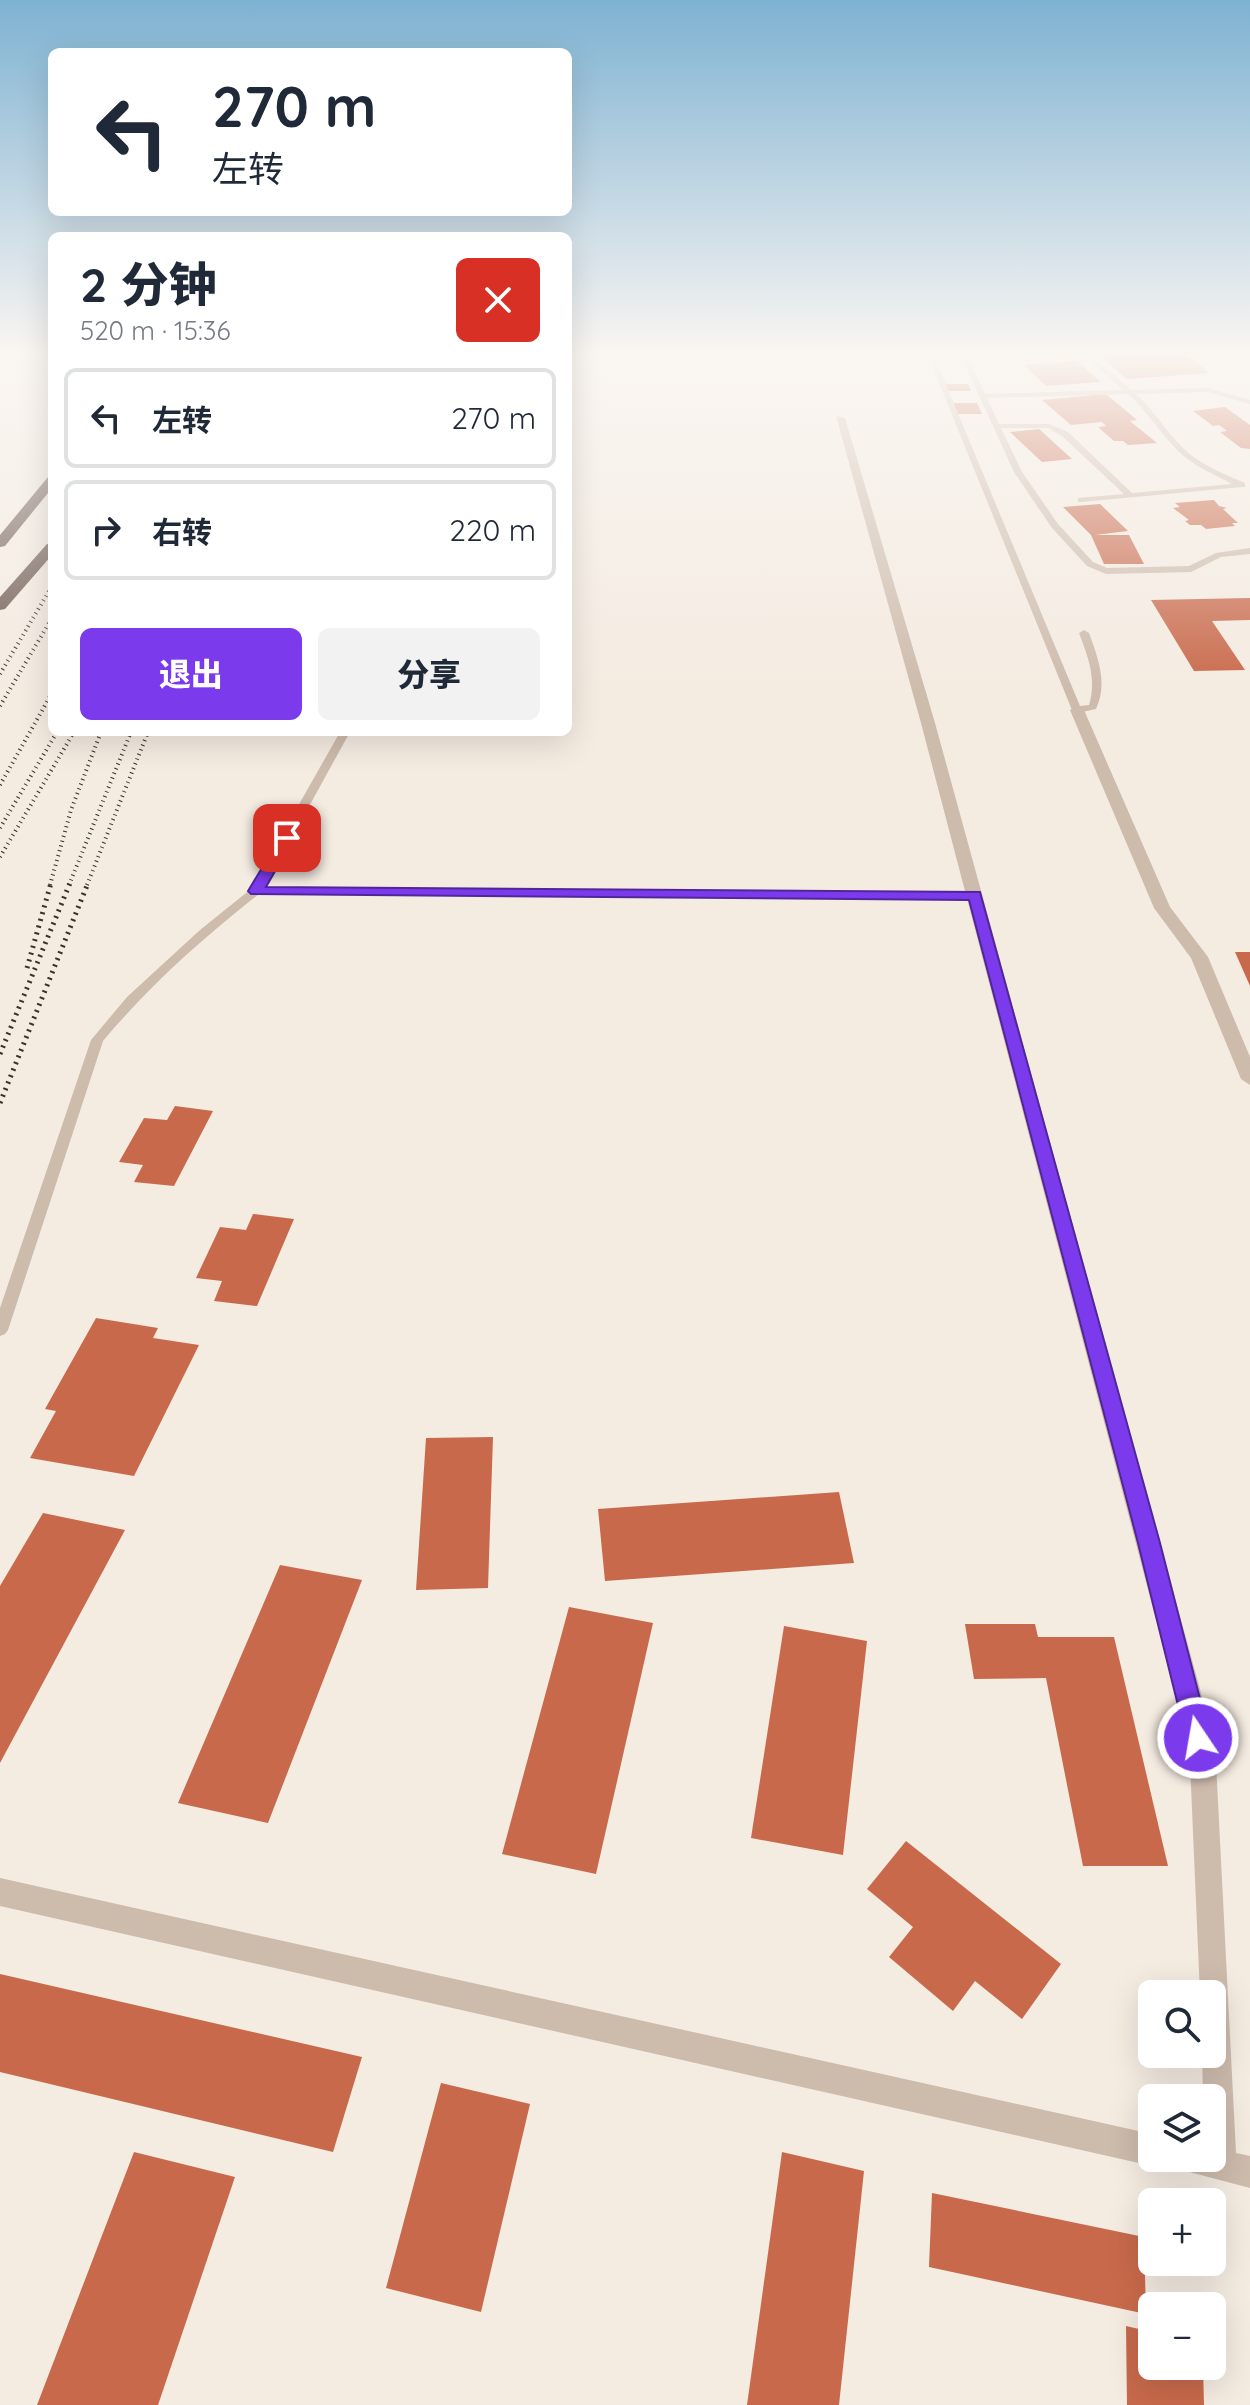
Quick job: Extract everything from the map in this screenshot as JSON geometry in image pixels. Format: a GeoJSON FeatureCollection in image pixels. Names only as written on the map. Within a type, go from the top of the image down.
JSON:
{"type":"FeatureCollection","features":[{"type":"Feature","properties":{"kind":"highway"},"geometry":{"type":"LineString","coordinates":[[0,543],[48,485]]}},
{"type":"Feature","properties":{"kind":"highway"},"geometry":{"type":"LineString","coordinates":[[0,606],[48,552]]}},
{"type":"Feature","properties":{"kind":"street"},"geometry":{"type":"LineString","coordinates":[[854,468],[975,895],[1184,1674],[1203,1763],[1236,2168]]}},
{"type":"Feature","properties":{"kind":"street"},"geometry":{"type":"LineString","coordinates":[[1077,710],[1162,908],[1199,957],[1250,1079]]}},
{"type":"Feature","properties":{"kind":"street"},"geometry":{"type":"LineString","coordinates":[[0,1892],[1138,2147]]}},
{"type":"Feature","properties":{"kind":"lane"},"geometry":{"type":"LineString","coordinates":[[977,468],[1077,710],[1093,707],[1099,693],[1099,675],[1084,633]]}},
{"type":"Feature","properties":{"kind":"lane"},"geometry":{"type":"LineString","coordinates":[[1016,468],[1055,526],[1090,564],[1106,571],[1191,569],[1219,555],[1250,551]]}},
{"type":"Feature","properties":{"kind":"lane"},"geometry":{"type":"LineString","coordinates":[[1101,468],[1130,495]]}},
{"type":"Feature","properties":{"kind":"lane"},"geometry":{"type":"LineString","coordinates":[[1213,468],[1246,485]]}},
{"type":"Feature","properties":{"kind":"lane"},"geometry":{"type":"LineString","coordinates":[[1081,500],[1246,485]]}},
{"type":"Feature","properties":{"kind":"lane"},"geometry":{"type":"LineString","coordinates":[[0,1330],[97,1040],[131,1000],[256,891],[343,736]]}},
{"type":"Feature","properties":{"kind":"lane"},"geometry":{"type":"LineString","coordinates":[[256,891],[975,895]]}},
{"type":"Feature","properties":{"kind":"building"},"geometry":{"type":"Polygon","coordinates":[[[1214,500],[1219,506],[1227,508],[1223,509],[1238,523],[1232,523],[1235,526],[1206,529],[1201,525],[1190,525],[1185,521],[1189,520],[1173,508],[1180,507],[1175,503],[1214,500]]]}},
{"type":"Feature","properties":{"kind":"building"},"geometry":{"type":"Polygon","coordinates":[[[1100,504],[1128,531],[1095,535],[1129,535],[1144,564],[1104,564],[1091,535],[1063,507],[1100,504]]]}},
{"type":"Feature","properties":{"kind":"building"},"geometry":{"type":"Polygon","coordinates":[[[1250,598],[1250,620],[1212,621],[1245,670],[1194,671],[1151,600],[1250,598]]]}},
{"type":"Feature","properties":{"kind":"building"},"geometry":{"type":"Polygon","coordinates":[[[1235,952],[1250,952],[1250,986],[1235,952]]]}},
{"type":"Feature","properties":{"kind":"building"},"geometry":{"type":"Polygon","coordinates":[[[175,1106],[213,1111],[174,1186],[134,1182],[143,1165],[119,1162],[144,1118],[167,1120],[175,1106]]]}},
{"type":"Feature","properties":{"kind":"building"},"geometry":{"type":"Polygon","coordinates":[[[253,1214],[294,1219],[257,1306],[214,1301],[222,1281],[196,1278],[220,1227],[246,1230],[253,1214]]]}},
{"type":"Feature","properties":{"kind":"building"},"geometry":{"type":"Polygon","coordinates":[[[96,1318],[158,1328],[153,1338],[199,1345],[134,1476],[30,1458],[56,1411],[45,1409],[96,1318]]]}},
{"type":"Feature","properties":{"kind":"building"},"geometry":{"type":"Polygon","coordinates":[[[493,1437],[488,1588],[416,1590],[426,1438],[493,1437]]]}},
{"type":"Feature","properties":{"kind":"building"},"geometry":{"type":"Polygon","coordinates":[[[839,1492],[854,1563],[605,1581],[598,1509],[839,1492]]]}},
{"type":"Feature","properties":{"kind":"building"},"geometry":{"type":"Polygon","coordinates":[[[43,1513],[125,1530],[0,1763],[0,1586],[43,1513]]]}},
{"type":"Feature","properties":{"kind":"building"},"geometry":{"type":"Polygon","coordinates":[[[280,1565],[362,1580],[268,1823],[178,1803],[280,1565]]]}},
{"type":"Feature","properties":{"kind":"building"},"geometry":{"type":"Polygon","coordinates":[[[569,1607],[653,1623],[596,1874],[502,1854],[569,1607]]]}},
{"type":"Feature","properties":{"kind":"building"},"geometry":{"type":"Polygon","coordinates":[[[965,1624],[1035,1624],[1038,1637],[1114,1637],[1168,1866],[1083,1866],[1046,1678],[974,1679],[965,1624]]]}},
{"type":"Feature","properties":{"kind":"building"},"geometry":{"type":"Polygon","coordinates":[[[784,1626],[867,1641],[843,1855],[751,1838],[784,1626]]]}},
{"type":"Feature","properties":{"kind":"building"},"geometry":{"type":"Polygon","coordinates":[[[906,1841],[1061,1964],[1022,2019],[975,1981],[953,2011],[889,1957],[913,1927],[867,1889],[906,1841]]]}},
{"type":"Feature","properties":{"kind":"building"},"geometry":{"type":"Polygon","coordinates":[[[0,1974],[362,2057],[333,2152],[0,2072],[0,1974]]]}},
{"type":"Feature","properties":{"kind":"building"},"geometry":{"type":"Polygon","coordinates":[[[441,2083],[530,2104],[481,2312],[386,2288],[441,2083]]]}},
{"type":"Feature","properties":{"kind":"building"},"geometry":{"type":"Polygon","coordinates":[[[134,2152],[235,2177],[158,2405],[37,2405],[134,2152]]]}},
{"type":"Feature","properties":{"kind":"building"},"geometry":{"type":"Polygon","coordinates":[[[782,2152],[864,2171],[839,2405],[747,2405],[782,2152]]]}},
{"type":"Feature","properties":{"kind":"building"},"geometry":{"type":"Polygon","coordinates":[[[932,2193],[1138,2236],[1138,2276],[1145,2276],[1145,2292],[1138,2292],[1138,2312],[929,2267],[932,2193]]]}},
{"type":"Feature","properties":{"kind":"building"},"geometry":{"type":"Polygon","coordinates":[[[1126,2326],[1138,2329],[1138,2380],[1203,2380],[1204,2405],[1127,2405],[1126,2326]]]}},
{"type":"Feature","properties":{"kind":"railway"},"geometry":{"type":"LineString","coordinates":[[0,674],[48,593]]}},
{"type":"Feature","properties":{"kind":"railway"},"geometry":{"type":"LineString","coordinates":[[0,706],[48,625]]}},
{"type":"Feature","properties":{"kind":"railway"},"geometry":{"type":"LineString","coordinates":[[0,785],[48,700]]}},
{"type":"Feature","properties":{"kind":"railway"},"geometry":{"type":"LineString","coordinates":[[0,828],[55,736]]}},
{"type":"Feature","properties":{"kind":"railway"},"geometry":{"type":"LineString","coordinates":[[0,857],[72,736]]}},
{"type":"Feature","properties":{"kind":"railway"},"geometry":{"type":"LineString","coordinates":[[50,885],[71,810],[99,736]]}},
{"type":"Feature","properties":{"kind":"railway"},"geometry":{"type":"LineString","coordinates":[[69,885],[129,736]]}},
{"type":"Feature","properties":{"kind":"railway"},"geometry":{"type":"LineString","coordinates":[[87,885],[146,736]]}},
{"type":"Feature","properties":{"kind":"railway"},"geometry":{"type":"LineString","coordinates":[[27,968],[51,883]]}},
{"type":"Feature","properties":{"kind":"railway"},"geometry":{"type":"LineString","coordinates":[[0,1054],[70,883]]}},
{"type":"Feature","properties":{"kind":"railway"},"geometry":{"type":"LineString","coordinates":[[0,1103],[88,883]]}},
{"type":"Feature","properties":{"kind":"route"},"geometry":{"type":"LineString","coordinates":[[287,838],[256,891],[975,895],[1149,1543],[1198,1738]]}}]}
